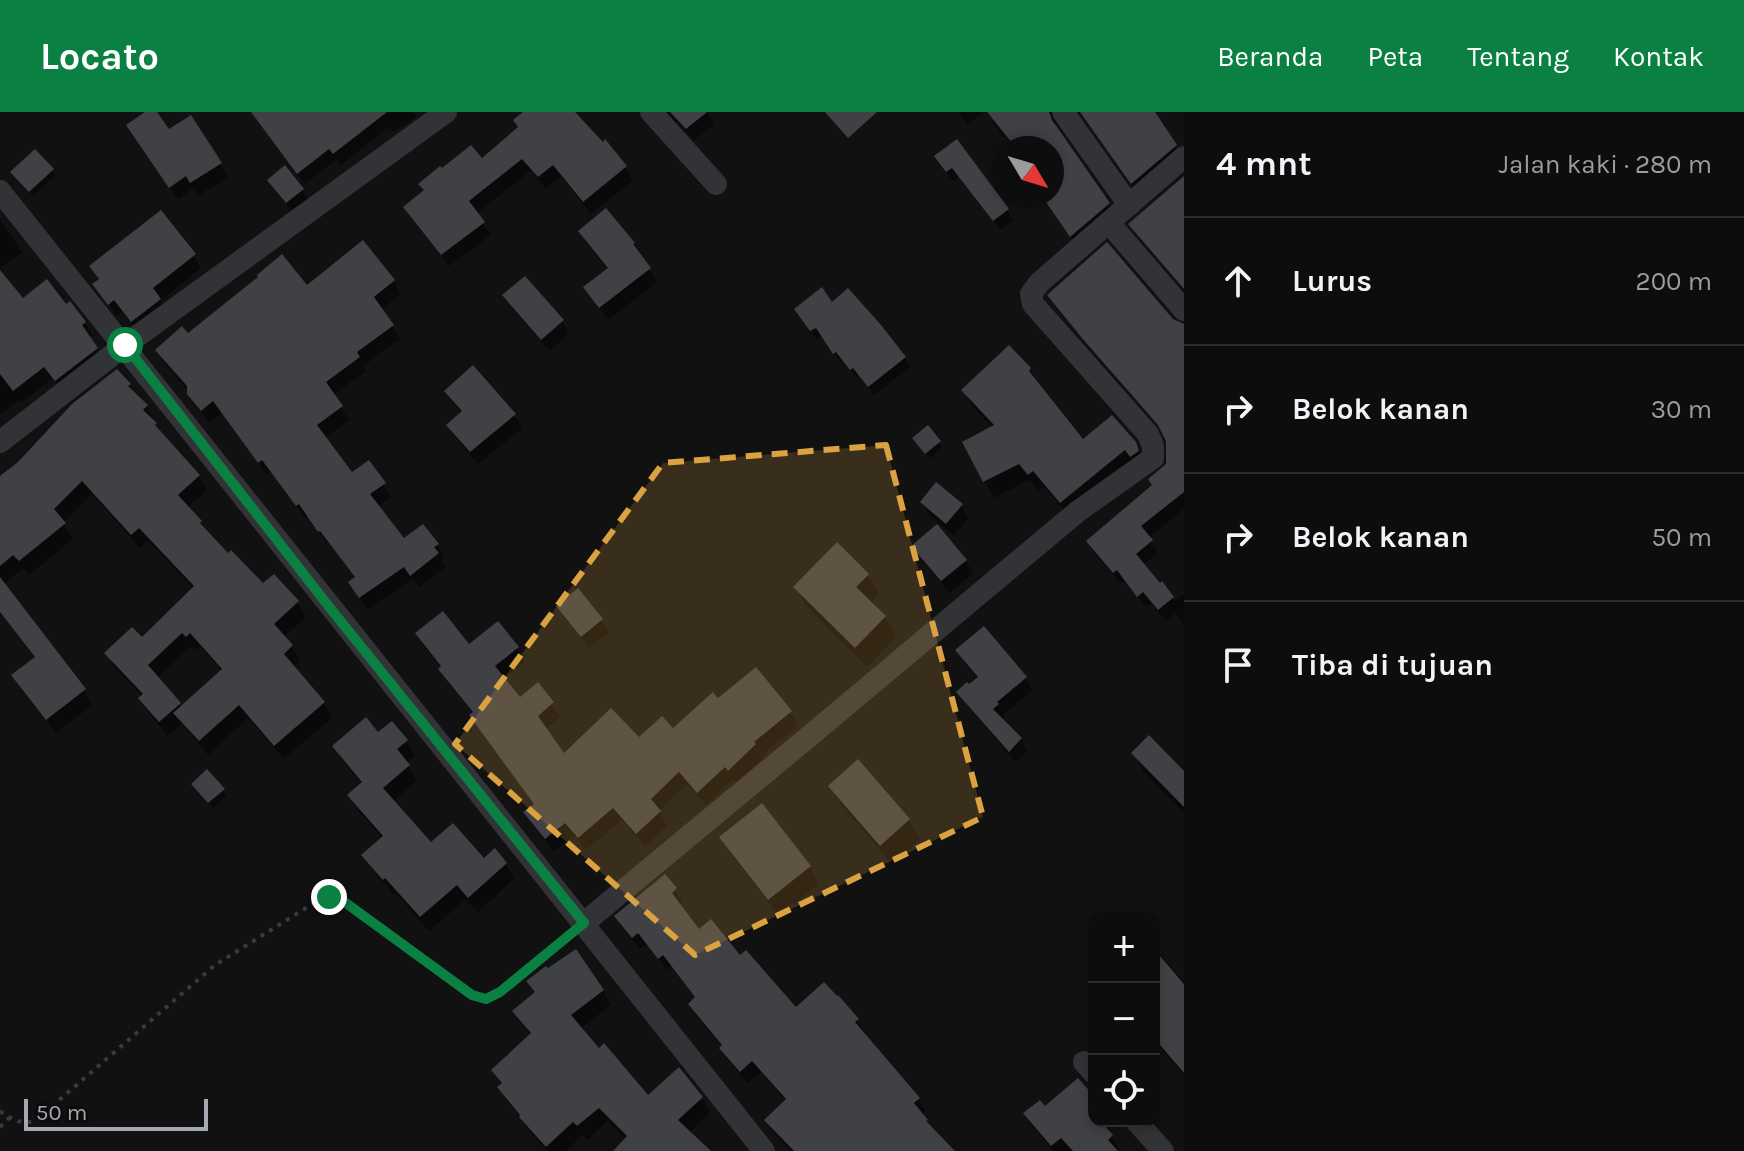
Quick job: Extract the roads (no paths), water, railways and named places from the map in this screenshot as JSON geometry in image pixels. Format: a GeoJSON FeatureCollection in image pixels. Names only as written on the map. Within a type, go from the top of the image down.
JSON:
{"type":"FeatureCollection","features":[{"type":"Feature","properties":{"kind":"street"},"geometry":{"type":"LineString","coordinates":[[0,442],[125,345],[446,112]]}},
{"type":"Feature","properties":{"kind":"street"},"geometry":{"type":"LineString","coordinates":[[651,112],[716,184]]}},
{"type":"Feature","properties":{"kind":"street"},"geometry":{"type":"LineString","coordinates":[[1063,112],[1129,205]]}},
{"type":"Feature","properties":{"kind":"street"},"geometry":{"type":"LineString","coordinates":[[584,923],[1077,512],[1153,458],[1153,446],[1148,434],[1033,304],[1031,294],[1039,283],[1184,157]]}},
{"type":"Feature","properties":{"kind":"street"},"geometry":{"type":"LineString","coordinates":[[0,191],[764,1151]]}},
{"type":"Feature","properties":{"kind":"street"},"geometry":{"type":"LineString","coordinates":[[1109,223],[1184,310]]}},
{"type":"Feature","properties":{"kind":"street"},"geometry":{"type":"LineString","coordinates":[[1141,1127],[1163,1151]]}}]}
